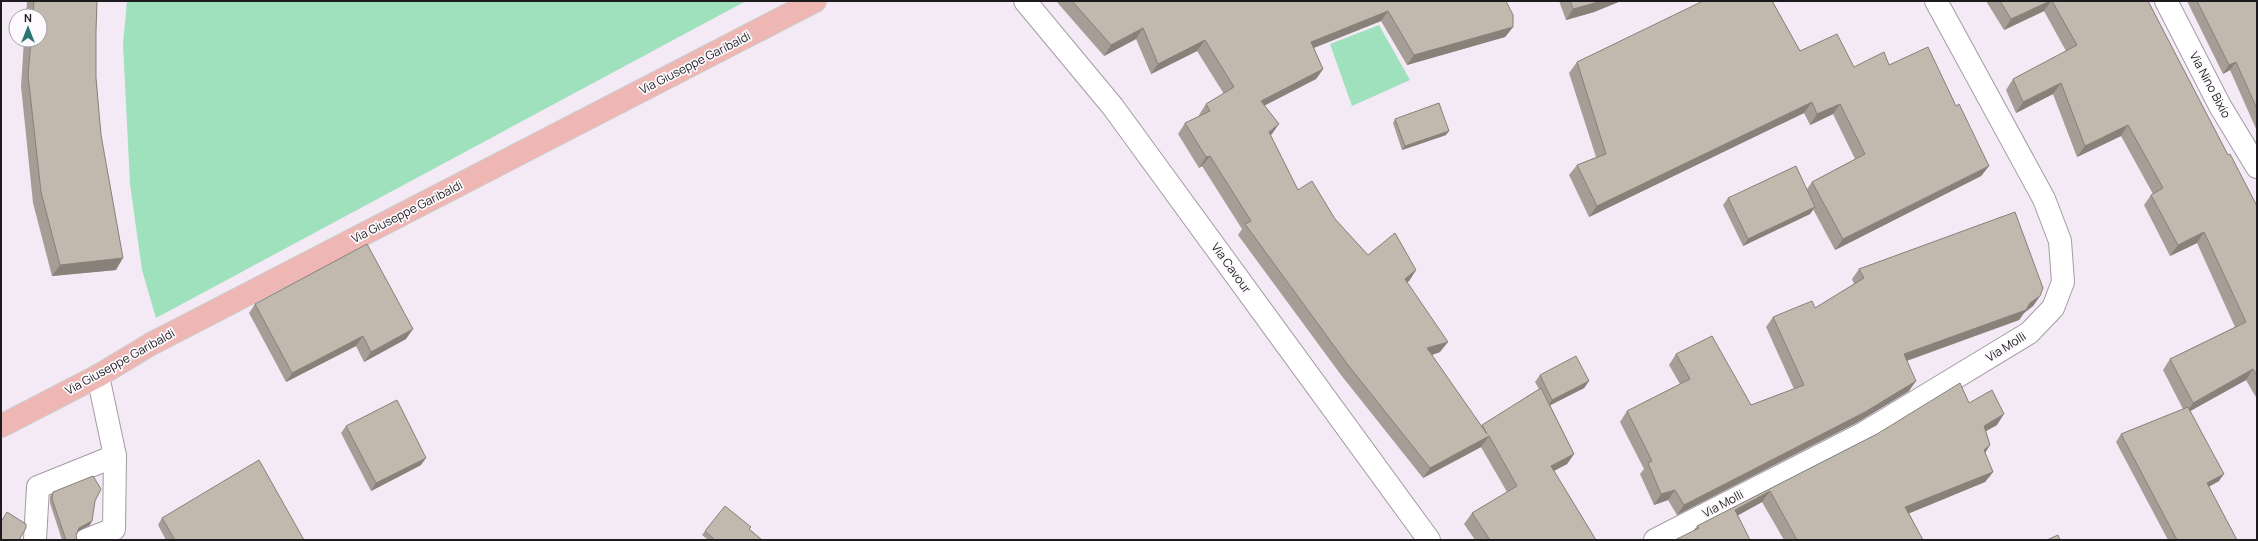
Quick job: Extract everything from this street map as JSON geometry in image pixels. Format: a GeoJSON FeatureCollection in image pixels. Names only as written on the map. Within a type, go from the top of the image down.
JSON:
{"type":"FeatureCollection","features":[{"type":"Feature","properties":{"kind":"main road","name":"Via Giuseppe Garibaldi"},"geometry":{"type":"LineString","coordinates":[[1,426],[98,376],[151,344],[815,1]]}},
{"type":"Feature","properties":{"kind":"street","name":"Via Cavour"},"geometry":{"type":"LineString","coordinates":[[1025,1],[1114,107],[1429,540]]}},
{"type":"Feature","properties":{"kind":"street","name":"Via Molli"},"geometry":{"type":"LineString","coordinates":[[1655,540],[1871,429],[2029,333],[2053,308],[2063,282],[2060,241],[2044,199],[1936,1]]}},
{"type":"Feature","properties":{"kind":"street","name":"Via Nino Bixio"},"geometry":{"type":"LineString","coordinates":[[2166,1],[2220,106],[2257,167]]}},
{"type":"Feature","properties":{"kind":"street"},"geometry":{"type":"LineString","coordinates":[[86,540],[114,530],[115,456],[98,376]]}},
{"type":"Feature","properties":{"kind":"street"},"geometry":{"type":"LineString","coordinates":[[35,540],[38,487],[115,456]]}},
{"type":"Feature","properties":{"kind":"green space"},"geometry":{"type":"Polygon","coordinates":[[[127,1],[746,1],[156,318],[142,270],[130,184],[123,44],[127,1]]]}},
{"type":"Feature","properties":{"kind":"green space"},"geometry":{"type":"Polygon","coordinates":[[[1379,25],[1410,80],[1352,106],[1330,44],[1379,25]]]}},
{"type":"Feature","properties":{"kind":"building"},"geometry":{"type":"Polygon","coordinates":[[[34,1],[97,1],[96,78],[101,135],[123,258],[60,265],[41,192],[28,75],[30,48],[48,48],[48,8],[34,8],[34,1]]]}},
{"type":"Feature","properties":{"kind":"building"},"geometry":{"type":"Polygon","coordinates":[[[1072,1],[1506,1],[1513,15],[1513,27],[1414,55],[1388,11],[1311,42],[1323,69],[1261,101],[1279,124],[1269,132],[1298,190],[1312,181],[1335,219],[1368,255],[1395,233],[1416,270],[1405,279],[1448,342],[1427,348],[1487,434],[1482,425],[1541,388],[1574,454],[1551,466],[1596,540],[1490,540],[1472,513],[1517,486],[1489,436],[1430,468],[1348,365],[1245,224],[1251,221],[1210,156],[1206,157],[1185,123],[1210,111],[1206,104],[1234,87],[1205,40],[1158,64],[1143,28],[1111,45],[1072,1]]]}},
{"type":"Feature","properties":{"kind":"building"},"geometry":{"type":"Polygon","coordinates":[[[1570,1],[1602,1],[1573,9],[1570,1]]]}},
{"type":"Feature","properties":{"kind":"building"},"geometry":{"type":"Polygon","coordinates":[[[1703,1],[1772,1],[1800,51],[1837,34],[1854,67],[1884,52],[1889,65],[1928,47],[1956,106],[1959,104],[1989,166],[1843,239],[1812,182],[1865,154],[1840,104],[1817,114],[1812,102],[1597,206],[1577,165],[1606,154],[1577,62],[1703,1]]]}},
{"type":"Feature","properties":{"kind":"building"},"geometry":{"type":"Polygon","coordinates":[[[2000,1],[2050,1],[2011,19],[2000,1]]]}},
{"type":"Feature","properties":{"kind":"building"},"geometry":{"type":"Polygon","coordinates":[[[2052,1],[2148,1],[2228,155],[2230,154],[2257,206],[2257,376],[2253,369],[2193,403],[2170,359],[2246,322],[2204,232],[2178,245],[2151,195],[2163,188],[2128,125],[2085,146],[2061,83],[2023,102],[2013,79],[2077,45],[2052,1]]]}},
{"type":"Feature","properties":{"kind":"building"},"geometry":{"type":"Polygon","coordinates":[[[2197,1],[2257,1],[2257,109],[2236,62],[2229,65],[2197,1]]]}},
{"type":"Feature","properties":{"kind":"building"},"geometry":{"type":"Polygon","coordinates":[[[1439,103],[1449,131],[1405,146],[1395,119],[1439,103]]]}},
{"type":"Feature","properties":{"kind":"building"},"geometry":{"type":"Polygon","coordinates":[[[1796,166],[1815,207],[1748,239],[1728,198],[1796,166]]]}},
{"type":"Feature","properties":{"kind":"building"},"geometry":{"type":"Polygon","coordinates":[[[2015,212],[2043,288],[2040,296],[2030,303],[2026,310],[1904,354],[1916,381],[1865,412],[1684,505],[1675,490],[1661,494],[1648,463],[1652,461],[1627,411],[1690,379],[1676,354],[1712,336],[1751,405],[1804,385],[1773,317],[1812,301],[1815,308],[1864,278],[1859,269],[2015,212]]]}},
{"type":"Feature","properties":{"kind":"building"},"geometry":{"type":"Polygon","coordinates":[[[367,244],[413,329],[371,352],[363,336],[292,373],[255,304],[367,244]]]}},
{"type":"Feature","properties":{"kind":"building"},"geometry":{"type":"Polygon","coordinates":[[[1576,356],[1589,381],[1552,400],[1540,375],[1576,356]]]}},
{"type":"Feature","properties":{"kind":"building"},"geometry":{"type":"Polygon","coordinates":[[[1960,383],[1969,403],[1992,390],[2004,414],[1984,426],[1990,445],[1984,450],[1993,472],[1905,507],[1923,540],[1797,540],[1770,491],[1735,510],[1750,540],[1675,540],[1699,528],[1697,526],[1877,434],[1960,383]]]}},
{"type":"Feature","properties":{"kind":"building"},"geometry":{"type":"Polygon","coordinates":[[[397,400],[426,458],[376,483],[346,426],[397,400]]]}},
{"type":"Feature","properties":{"kind":"building"},"geometry":{"type":"Polygon","coordinates":[[[2188,407],[2224,474],[2207,483],[2237,540],[2177,540],[2121,434],[2188,407]]]}},
{"type":"Feature","properties":{"kind":"building"},"geometry":{"type":"Polygon","coordinates":[[[259,460],[304,540],[175,540],[162,518],[259,460]]]}},
{"type":"Feature","properties":{"kind":"building"},"geometry":{"type":"Polygon","coordinates":[[[93,476],[101,489],[95,501],[92,521],[79,528],[76,535],[77,540],[66,540],[52,499],[53,492],[93,476]]]}},
{"type":"Feature","properties":{"kind":"building"},"geometry":{"type":"Polygon","coordinates":[[[725,506],[751,527],[749,529],[762,540],[715,540],[705,531],[725,506]]]}},
{"type":"Feature","properties":{"kind":"building"},"geometry":{"type":"Polygon","coordinates":[[[7,512],[26,524],[26,528],[19,540],[1,540],[1,522],[7,512]]]}},
{"type":"Feature","properties":{"kind":"building"},"geometry":{"type":"Polygon","coordinates":[[[2058,535],[2060,540],[2047,540],[2058,535]]]}}]}
